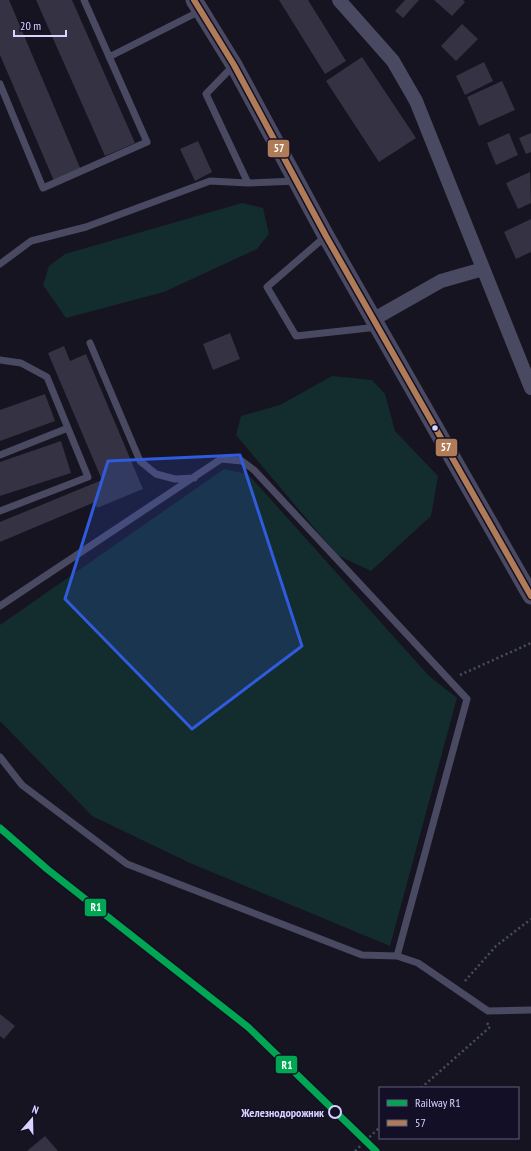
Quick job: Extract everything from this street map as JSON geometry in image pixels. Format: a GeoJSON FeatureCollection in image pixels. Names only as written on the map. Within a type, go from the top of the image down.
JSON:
{"type":"FeatureCollection","features":[{"type":"Feature","properties":{"kind":"street"},"geometry":{"type":"LineString","coordinates":[[339,0],[393,61],[416,101],[531,388]]}},
{"type":"Feature","properties":{"kind":"street"},"geometry":{"type":"LineString","coordinates":[[197,6],[234,65],[326,236],[377,323],[461,475],[531,596]]}},
{"type":"Feature","properties":{"kind":"street"},"geometry":{"type":"LineString","coordinates":[[377,323],[441,281],[483,269]]}},
{"type":"Feature","properties":{"kind":"lane"},"geometry":{"type":"LineString","coordinates":[[0,84],[43,188],[147,142],[84,0]]}},
{"type":"Feature","properties":{"kind":"lane"},"geometry":{"type":"LineString","coordinates":[[109,56],[197,6]]}},
{"type":"Feature","properties":{"kind":"lane"},"geometry":{"type":"LineString","coordinates":[[234,65],[206,94],[248,183]]}},
{"type":"Feature","properties":{"kind":"lane"},"geometry":{"type":"LineString","coordinates":[[0,264],[31,241],[86,227],[210,181],[248,183],[296,181]]}},
{"type":"Feature","properties":{"kind":"lane"},"geometry":{"type":"LineString","coordinates":[[326,236],[267,287],[292,330],[296,336],[377,323]]}},
{"type":"Feature","properties":{"kind":"lane"},"geometry":{"type":"LineString","coordinates":[[90,343],[140,461],[156,474],[175,479],[194,478]]}},
{"type":"Feature","properties":{"kind":"lane"},"geometry":{"type":"LineString","coordinates":[[0,360],[21,363],[47,377],[88,477],[0,511]]}},
{"type":"Feature","properties":{"kind":"lane"},"geometry":{"type":"LineString","coordinates":[[0,455],[68,428]]}},
{"type":"Feature","properties":{"kind":"lane"},"geometry":{"type":"LineString","coordinates":[[0,606],[221,459],[242,461],[254,470],[467,699],[397,956]]}},
{"type":"Feature","properties":{"kind":"lane"},"geometry":{"type":"LineString","coordinates":[[0,757],[22,785],[127,864],[362,955],[397,956],[418,963],[488,1011],[531,1010]]}},
{"type":"Feature","properties":{"kind":"path"},"geometry":{"type":"LineString","coordinates":[[448,680],[531,643]]}},
{"type":"Feature","properties":{"kind":"path"},"geometry":{"type":"LineString","coordinates":[[355,1151],[379,1128]]}},
{"type":"Feature","properties":{"kind":"highlighted area"},"geometry":{"type":"Polygon","coordinates":[[[240,455],[302,646],[192,729],[65,599],[108,461],[240,455]]]}},
{"type":"Feature","properties":{"kind":"green space"},"geometry":{"type":"Polygon","coordinates":[[[242,203],[263,208],[269,234],[257,249],[164,292],[66,318],[43,285],[49,266],[65,254],[242,203]]]}},
{"type":"Feature","properties":{"kind":"green space"},"geometry":{"type":"Polygon","coordinates":[[[332,376],[372,380],[385,394],[395,431],[438,476],[431,516],[371,571],[337,555],[236,435],[241,416],[280,405],[332,376]]]}},
{"type":"Feature","properties":{"kind":"green space"},"geometry":{"type":"Polygon","coordinates":[[[224,469],[248,474],[429,676],[457,698],[390,946],[190,863],[92,816],[0,721],[0,625],[224,469]]]}},
{"type":"Feature","properties":{"kind":"building"},"geometry":{"type":"Polygon","coordinates":[[[0,0],[9,0],[81,170],[54,181],[0,55],[0,0]]]}},
{"type":"Feature","properties":{"kind":"building"},"geometry":{"type":"Polygon","coordinates":[[[36,0],[72,0],[135,143],[105,156],[36,0]]]}},
{"type":"Feature","properties":{"kind":"building"},"geometry":{"type":"Polygon","coordinates":[[[279,0],[308,0],[346,61],[325,74],[279,0]]]}},
{"type":"Feature","properties":{"kind":"building"},"geometry":{"type":"Polygon","coordinates":[[[405,0],[419,0],[403,18],[395,11],[405,0]]]}},
{"type":"Feature","properties":{"kind":"building"},"geometry":{"type":"Polygon","coordinates":[[[434,0],[463,0],[465,2],[452,16],[434,0]]]}},
{"type":"Feature","properties":{"kind":"building"},"geometry":{"type":"Polygon","coordinates":[[[462,24],[478,39],[456,61],[441,46],[462,24]]]}},
{"type":"Feature","properties":{"kind":"building"},"geometry":{"type":"Polygon","coordinates":[[[362,57],[416,138],[379,162],[326,81],[362,57]]]}},
{"type":"Feature","properties":{"kind":"building"},"geometry":{"type":"Polygon","coordinates":[[[484,62],[493,81],[465,95],[456,76],[484,62]]]}},
{"type":"Feature","properties":{"kind":"building"},"geometry":{"type":"Polygon","coordinates":[[[502,81],[515,110],[479,126],[467,97],[502,81]]]}},
{"type":"Feature","properties":{"kind":"building"},"geometry":{"type":"Polygon","coordinates":[[[509,133],[518,155],[496,165],[487,143],[509,133]]]}},
{"type":"Feature","properties":{"kind":"building"},"geometry":{"type":"Polygon","coordinates":[[[531,133],[531,152],[526,154],[519,138],[531,133]]]}},
{"type":"Feature","properties":{"kind":"building"},"geometry":{"type":"Polygon","coordinates":[[[198,141],[212,172],[195,181],[180,149],[198,141]]]}},
{"type":"Feature","properties":{"kind":"building"},"geometry":{"type":"Polygon","coordinates":[[[530,172],[531,203],[518,209],[506,183],[530,172]]]}},
{"type":"Feature","properties":{"kind":"building"},"geometry":{"type":"Polygon","coordinates":[[[531,219],[531,252],[516,259],[504,232],[531,219]]]}},
{"type":"Feature","properties":{"kind":"building"},"geometry":{"type":"Polygon","coordinates":[[[230,333],[240,359],[213,370],[203,344],[230,333]]]}},
{"type":"Feature","properties":{"kind":"building"},"geometry":{"type":"Polygon","coordinates":[[[64,346],[70,361],[86,354],[143,489],[97,508],[95,502],[0,542],[0,522],[102,480],[48,353],[64,346]]]}},
{"type":"Feature","properties":{"kind":"building"},"geometry":{"type":"Polygon","coordinates":[[[45,394],[55,421],[0,441],[0,410],[45,394]]]}},
{"type":"Feature","properties":{"kind":"building"},"geometry":{"type":"Polygon","coordinates":[[[61,441],[71,473],[0,496],[0,462],[61,441]]]}},
{"type":"Feature","properties":{"kind":"building"},"geometry":{"type":"Polygon","coordinates":[[[0,1014],[15,1026],[4,1039],[0,1036],[0,1014]]]}},
{"type":"Feature","properties":{"kind":"building"},"geometry":{"type":"Polygon","coordinates":[[[45,1136],[58,1151],[27,1151],[45,1136]]]}},
{"type":"Feature","properties":{"kind":"rail line","name":"R1"},"geometry":{"type":"LineString","coordinates":[[0,828],[47,869],[248,1027],[376,1151]]}},
{"type":"Feature","properties":{"kind":"transit line","name":"57"},"geometry":{"type":"LineString","coordinates":[[194,0],[234,65],[326,236],[531,596]]}},
{"type":"Feature","properties":{"kind":"place","name":"Железнодорожник"},"geometry":{"type":"Point","coordinates":[335,1112]}}]}
